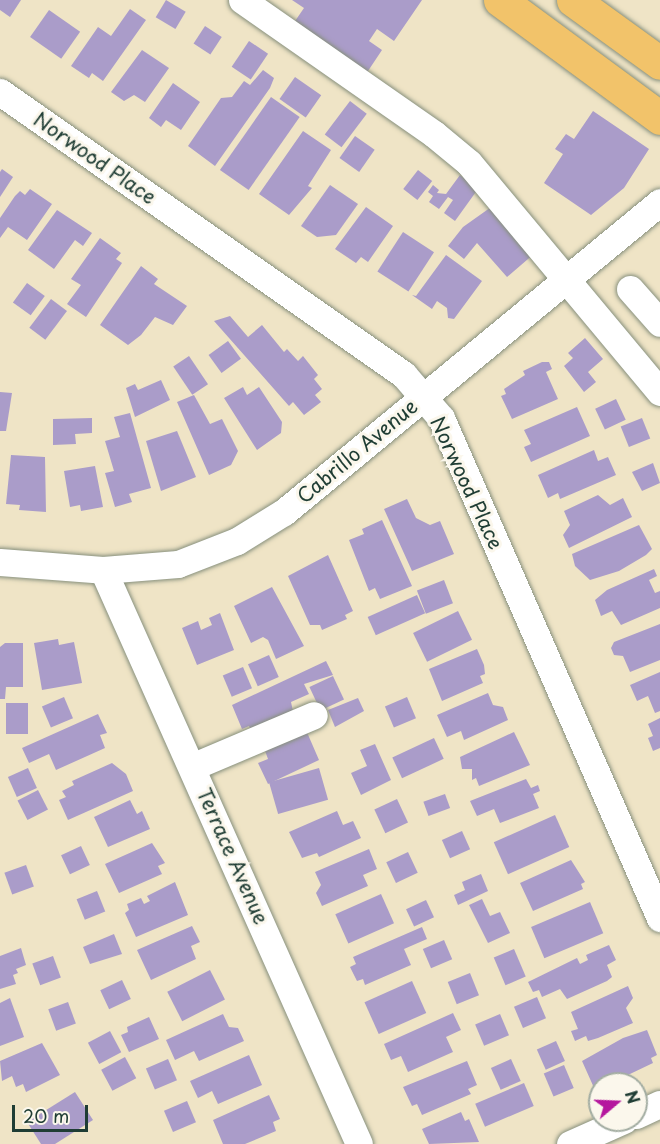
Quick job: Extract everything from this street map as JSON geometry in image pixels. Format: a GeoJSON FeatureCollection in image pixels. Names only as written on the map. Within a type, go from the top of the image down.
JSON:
{"type":"FeatureCollection","features":[{"type":"Feature","properties":{"kind":"main road"},"geometry":{"type":"LineString","coordinates":[[500,0],[660,118]]}},
{"type":"Feature","properties":{"kind":"main road"},"geometry":{"type":"LineString","coordinates":[[573,0],[660,63]]}},
{"type":"Feature","properties":{"kind":"street"},"geometry":{"type":"LineString","coordinates":[[242,0],[452,148],[484,179],[660,392]]}},
{"type":"Feature","properties":{"kind":"street","name":"Norwood Place"},"geometry":{"type":"LineString","coordinates":[[0,92],[404,375],[441,418],[660,918]]}},
{"type":"Feature","properties":{"kind":"street","name":"Cabrillo Avenue"},"geometry":{"type":"LineString","coordinates":[[0,562],[104,570],[178,564],[237,541],[284,512],[566,277],[660,202]]}},
{"type":"Feature","properties":{"kind":"street"},"geometry":{"type":"LineString","coordinates":[[630,289],[660,323]]}},
{"type":"Feature","properties":{"kind":"street","name":"Terrace Avenue"},"geometry":{"type":"LineString","coordinates":[[104,570],[194,766],[359,1144]]}},
{"type":"Feature","properties":{"kind":"street"},"geometry":{"type":"LineString","coordinates":[[194,766],[314,715]]}},
{"type":"Feature","properties":{"kind":"street"},"geometry":{"type":"LineString","coordinates":[[570,1144],[597,1132]]}},
{"type":"Feature","properties":{"kind":"building"},"geometry":{"type":"Polygon","coordinates":[[[0,0],[21,0],[10,17],[0,10],[0,0]]]}},
{"type":"Feature","properties":{"kind":"building"},"geometry":{"type":"Polygon","coordinates":[[[166,0],[186,12],[175,29],[156,17],[166,0]]]}},
{"type":"Feature","properties":{"kind":"building"},"geometry":{"type":"Polygon","coordinates":[[[292,0],[422,0],[394,41],[377,29],[369,41],[382,50],[366,74],[293,24],[304,8],[292,0]]]}},
{"type":"Feature","properties":{"kind":"building"},"geometry":{"type":"Polygon","coordinates":[[[130,9],[146,20],[103,81],[92,73],[89,78],[71,66],[98,27],[111,36],[130,9]]]}},
{"type":"Feature","properties":{"kind":"building"},"geometry":{"type":"Polygon","coordinates":[[[49,10],[80,32],[61,59],[30,37],[49,10]]]}},
{"type":"Feature","properties":{"kind":"building"},"geometry":{"type":"Polygon","coordinates":[[[205,26],[222,37],[210,55],[194,44],[205,26]]]}},
{"type":"Feature","properties":{"kind":"building"},"geometry":{"type":"Polygon","coordinates":[[[249,41],[268,54],[251,80],[232,67],[249,41]]]}},
{"type":"Feature","properties":{"kind":"building"},"geometry":{"type":"Polygon","coordinates":[[[142,50],[169,68],[145,102],[134,95],[124,101],[111,92],[142,50]]]}},
{"type":"Feature","properties":{"kind":"building"},"geometry":{"type":"Polygon","coordinates":[[[263,70],[274,78],[270,88],[215,166],[188,146],[221,98],[232,97],[244,81],[250,85],[263,70]]]}},
{"type":"Feature","properties":{"kind":"building"},"geometry":{"type":"Polygon","coordinates":[[[295,77],[321,95],[306,117],[280,99],[295,77]]]}},
{"type":"Feature","properties":{"kind":"building"},"geometry":{"type":"Polygon","coordinates":[[[173,83],[200,102],[181,130],[166,120],[161,127],[149,118],[173,83]]]}},
{"type":"Feature","properties":{"kind":"building"},"geometry":{"type":"Polygon","coordinates":[[[271,97],[300,117],[249,190],[220,170],[271,97]]]}},
{"type":"Feature","properties":{"kind":"building"},"geometry":{"type":"Polygon","coordinates":[[[350,101],[367,114],[341,147],[325,135],[350,101]]]}},
{"type":"Feature","properties":{"kind":"building"},"geometry":{"type":"Polygon","coordinates":[[[593,111],[649,149],[624,188],[591,215],[544,183],[563,154],[555,149],[566,134],[574,139],[593,111]]]}},
{"type":"Feature","properties":{"kind":"building"},"geometry":{"type":"Polygon","coordinates":[[[303,131],[331,150],[308,186],[312,188],[289,215],[259,194],[303,131]]]}},
{"type":"Feature","properties":{"kind":"building"},"geometry":{"type":"Polygon","coordinates":[[[355,136],[375,150],[359,172],[340,158],[355,136]]]}},
{"type":"Feature","properties":{"kind":"building"},"geometry":{"type":"Polygon","coordinates":[[[2,169],[13,177],[0,197],[0,172],[2,169]]]}},
{"type":"Feature","properties":{"kind":"building"},"geometry":{"type":"Polygon","coordinates":[[[418,170],[432,181],[417,200],[403,189],[418,170]]]}},
{"type":"Feature","properties":{"kind":"building"},"geometry":{"type":"Polygon","coordinates":[[[460,175],[478,189],[455,221],[444,213],[453,200],[448,197],[439,209],[429,202],[433,196],[428,192],[433,185],[439,190],[437,193],[446,194],[460,175]]]}},
{"type":"Feature","properties":{"kind":"building"},"geometry":{"type":"Polygon","coordinates":[[[330,185],[358,204],[336,235],[317,237],[301,226],[330,185]]]}},
{"type":"Feature","properties":{"kind":"building"},"geometry":{"type":"Polygon","coordinates":[[[30,189],[52,204],[27,240],[8,227],[0,238],[0,218],[20,191],[25,195],[30,189]]]}},
{"type":"Feature","properties":{"kind":"building"},"geometry":{"type":"Polygon","coordinates":[[[494,205],[535,253],[507,277],[477,243],[464,259],[448,246],[463,227],[494,205]]]}},
{"type":"Feature","properties":{"kind":"building"},"geometry":{"type":"Polygon","coordinates":[[[366,207],[393,226],[368,262],[361,257],[356,263],[335,249],[366,207]]]}},
{"type":"Feature","properties":{"kind":"building"},"geometry":{"type":"Polygon","coordinates":[[[57,210],[92,233],[83,246],[75,240],[54,269],[28,250],[57,210]]]}},
{"type":"Feature","properties":{"kind":"building"},"geometry":{"type":"Polygon","coordinates":[[[403,232],[434,252],[408,292],[377,271],[403,232]]]}},
{"type":"Feature","properties":{"kind":"building"},"geometry":{"type":"Polygon","coordinates":[[[100,238],[121,253],[116,259],[122,263],[86,317],[67,304],[81,285],[71,279],[100,238]]]}},
{"type":"Feature","properties":{"kind":"building"},"geometry":{"type":"Polygon","coordinates":[[[446,255],[482,281],[454,319],[448,318],[447,308],[437,301],[432,309],[412,295],[416,296],[446,255]]]}},
{"type":"Feature","properties":{"kind":"building"},"geometry":{"type":"Polygon","coordinates":[[[141,266],[158,279],[154,284],[187,306],[173,325],[155,317],[141,335],[128,345],[100,325],[141,266]]]}},
{"type":"Feature","properties":{"kind":"building"},"geometry":{"type":"Polygon","coordinates":[[[27,283],[45,296],[31,315],[13,302],[27,283]]]}},
{"type":"Feature","properties":{"kind":"building"},"geometry":{"type":"Polygon","coordinates":[[[51,299],[67,311],[45,340],[29,328],[51,299]]]}},
{"type":"Feature","properties":{"kind":"building"},"geometry":{"type":"Polygon","coordinates":[[[230,316],[248,337],[262,325],[284,352],[287,349],[298,361],[303,356],[318,375],[314,379],[322,389],[315,395],[321,402],[304,415],[293,402],[289,406],[214,321],[230,316]]]}},
{"type":"Feature","properties":{"kind":"building"},"geometry":{"type":"Polygon","coordinates":[[[585,338],[603,359],[588,372],[596,382],[584,392],[564,366],[573,358],[568,353],[585,338]]]}},
{"type":"Feature","properties":{"kind":"building"},"geometry":{"type":"Polygon","coordinates":[[[228,341],[241,359],[222,373],[209,355],[228,341]]]}},
{"type":"Feature","properties":{"kind":"building"},"geometry":{"type":"Polygon","coordinates":[[[189,356],[208,384],[192,395],[173,367],[189,356]]]}},
{"type":"Feature","properties":{"kind":"building"},"geometry":{"type":"Polygon","coordinates":[[[542,362],[549,362],[552,369],[546,372],[558,399],[512,419],[501,396],[506,394],[504,389],[525,375],[523,371],[542,362]]]}},
{"type":"Feature","properties":{"kind":"building"},"geometry":{"type":"Polygon","coordinates":[[[161,380],[170,400],[135,417],[126,388],[135,384],[138,390],[161,380]]]}},
{"type":"Feature","properties":{"kind":"building"},"geometry":{"type":"Polygon","coordinates":[[[243,387],[247,395],[259,387],[282,422],[281,433],[257,450],[224,398],[243,387]]]}},
{"type":"Feature","properties":{"kind":"building"},"geometry":{"type":"Polygon","coordinates":[[[0,392],[12,393],[6,431],[0,431],[0,392]]]}},
{"type":"Feature","properties":{"kind":"building"},"geometry":{"type":"Polygon","coordinates":[[[194,395],[210,424],[222,419],[238,451],[231,465],[209,475],[177,402],[194,395]]]}},
{"type":"Feature","properties":{"kind":"building"},"geometry":{"type":"Polygon","coordinates":[[[616,399],[626,420],[605,430],[595,409],[616,399]]]}},
{"type":"Feature","properties":{"kind":"building"},"geometry":{"type":"Polygon","coordinates":[[[577,407],[590,436],[531,462],[524,447],[531,444],[524,430],[577,407]]]}},
{"type":"Feature","properties":{"kind":"building"},"geometry":{"type":"Polygon","coordinates":[[[130,413],[151,488],[129,494],[132,502],[115,507],[105,473],[114,471],[105,441],[120,437],[114,417],[130,413]]]}},
{"type":"Feature","properties":{"kind":"building"},"geometry":{"type":"Polygon","coordinates":[[[92,418],[92,433],[75,434],[76,444],[53,445],[53,419],[92,418]]]}},
{"type":"Feature","properties":{"kind":"building"},"geometry":{"type":"Polygon","coordinates":[[[642,418],[650,438],[629,447],[621,427],[642,418]]]}},
{"type":"Feature","properties":{"kind":"building"},"geometry":{"type":"Polygon","coordinates":[[[177,431],[196,477],[161,491],[146,441],[177,431]]]}},
{"type":"Feature","properties":{"kind":"building"},"geometry":{"type":"Polygon","coordinates":[[[594,450],[598,461],[608,457],[616,475],[560,499],[558,493],[548,498],[538,475],[594,450]]]}},
{"type":"Feature","properties":{"kind":"building"},"geometry":{"type":"Polygon","coordinates":[[[11,455],[45,457],[46,512],[19,510],[20,505],[6,504],[11,455]]]}},
{"type":"Feature","properties":{"kind":"building"},"geometry":{"type":"Polygon","coordinates":[[[653,463],[660,483],[642,491],[632,472],[653,463]]]}},
{"type":"Feature","properties":{"kind":"building"},"geometry":{"type":"Polygon","coordinates":[[[95,466],[103,507],[81,511],[80,505],[70,507],[64,471],[95,466]]]}},
{"type":"Feature","properties":{"kind":"building"},"geometry":{"type":"Polygon","coordinates":[[[598,495],[610,505],[623,498],[632,517],[569,548],[563,535],[570,525],[564,511],[598,495]]]}},
{"type":"Feature","properties":{"kind":"building"},"geometry":{"type":"Polygon","coordinates":[[[407,499],[416,518],[430,525],[440,521],[454,554],[412,571],[384,509],[407,499]]]}},
{"type":"Feature","properties":{"kind":"building"},"geometry":{"type":"Polygon","coordinates":[[[382,520],[412,586],[380,599],[375,588],[369,591],[349,540],[364,534],[362,529],[382,520]]]}},
{"type":"Feature","properties":{"kind":"building"},"geometry":{"type":"Polygon","coordinates":[[[639,525],[652,549],[646,555],[619,571],[590,580],[575,566],[572,554],[639,525]]]}},
{"type":"Feature","properties":{"kind":"building"},"geometry":{"type":"Polygon","coordinates":[[[328,555],[353,611],[345,615],[347,619],[322,630],[320,625],[310,625],[288,576],[328,555]]]}},
{"type":"Feature","properties":{"kind":"building"},"geometry":{"type":"Polygon","coordinates":[[[654,569],[657,576],[649,580],[655,593],[660,591],[660,608],[621,625],[612,611],[601,616],[595,600],[607,590],[654,569]]]}},
{"type":"Feature","properties":{"kind":"building"},"geometry":{"type":"Polygon","coordinates":[[[444,580],[453,603],[426,614],[417,590],[444,580]]]}},
{"type":"Feature","properties":{"kind":"building"},"geometry":{"type":"Polygon","coordinates":[[[272,587],[304,646],[276,659],[268,640],[263,637],[251,643],[234,606],[272,587]]]}},
{"type":"Feature","properties":{"kind":"building"},"geometry":{"type":"Polygon","coordinates":[[[417,595],[425,613],[376,635],[368,617],[417,595]]]}},
{"type":"Feature","properties":{"kind":"building"},"geometry":{"type":"Polygon","coordinates":[[[458,611],[472,640],[427,662],[413,633],[458,611]]]}},
{"type":"Feature","properties":{"kind":"building"},"geometry":{"type":"Polygon","coordinates":[[[220,613],[234,650],[197,665],[182,628],[198,621],[201,630],[212,625],[209,618],[220,613]]]}},
{"type":"Feature","properties":{"kind":"building"},"geometry":{"type":"Polygon","coordinates":[[[660,624],[660,660],[630,672],[623,656],[614,655],[611,648],[614,642],[660,624]]]}},
{"type":"Feature","properties":{"kind":"building"},"geometry":{"type":"Polygon","coordinates":[[[58,639],[59,645],[74,642],[82,683],[42,690],[34,643],[58,639]]]}},
{"type":"Feature","properties":{"kind":"building"},"geometry":{"type":"Polygon","coordinates":[[[5,643],[23,643],[23,687],[6,687],[5,699],[0,699],[0,647],[5,643]]]}},
{"type":"Feature","properties":{"kind":"building"},"geometry":{"type":"Polygon","coordinates":[[[477,649],[484,665],[485,674],[480,676],[483,683],[442,701],[429,669],[477,649]]]}},
{"type":"Feature","properties":{"kind":"building"},"geometry":{"type":"Polygon","coordinates":[[[269,655],[279,677],[258,686],[248,664],[269,655]]]}},
{"type":"Feature","properties":{"kind":"building"},"geometry":{"type":"Polygon","coordinates":[[[326,661],[333,675],[304,684],[309,694],[291,702],[294,716],[253,735],[249,726],[242,729],[232,705],[326,661]]]}},
{"type":"Feature","properties":{"kind":"building"},"geometry":{"type":"Polygon","coordinates":[[[243,667],[252,688],[232,697],[223,676],[243,667]]]}},
{"type":"Feature","properties":{"kind":"building"},"geometry":{"type":"Polygon","coordinates":[[[660,672],[660,711],[655,713],[648,696],[637,701],[630,685],[660,672]]]}},
{"type":"Feature","properties":{"kind":"building"},"geometry":{"type":"Polygon","coordinates":[[[333,676],[344,700],[320,711],[309,687],[333,676]]]}},
{"type":"Feature","properties":{"kind":"building"},"geometry":{"type":"Polygon","coordinates":[[[488,693],[493,705],[503,707],[508,720],[464,740],[461,731],[447,737],[437,715],[488,693]]]}},
{"type":"Feature","properties":{"kind":"building"},"geometry":{"type":"Polygon","coordinates":[[[64,697],[73,718],[51,728],[42,706],[64,697]]]}},
{"type":"Feature","properties":{"kind":"building"},"geometry":{"type":"Polygon","coordinates":[[[407,697],[416,718],[394,728],[385,706],[407,697]]]}},
{"type":"Feature","properties":{"kind":"building"},"geometry":{"type":"Polygon","coordinates":[[[358,698],[364,711],[335,727],[328,710],[358,698]]]}},
{"type":"Feature","properties":{"kind":"building"},"geometry":{"type":"Polygon","coordinates":[[[6,703],[28,703],[28,734],[6,734],[6,703]]]}},
{"type":"Feature","properties":{"kind":"building"},"geometry":{"type":"Polygon","coordinates":[[[98,714],[107,733],[100,735],[105,748],[56,770],[49,754],[29,763],[22,748],[98,714]]]}},
{"type":"Feature","properties":{"kind":"building"},"geometry":{"type":"Polygon","coordinates":[[[660,718],[660,748],[653,751],[648,738],[653,736],[648,724],[660,718]]]}},
{"type":"Feature","properties":{"kind":"building"},"geometry":{"type":"Polygon","coordinates":[[[306,730],[319,760],[268,784],[258,763],[268,759],[264,748],[306,730]]]}},
{"type":"Feature","properties":{"kind":"building"},"geometry":{"type":"Polygon","coordinates":[[[514,732],[530,765],[479,786],[476,778],[472,780],[472,769],[462,769],[460,757],[514,732]]]}},
{"type":"Feature","properties":{"kind":"building"},"geometry":{"type":"Polygon","coordinates":[[[434,738],[444,759],[402,778],[392,757],[434,738]]]}},
{"type":"Feature","properties":{"kind":"building"},"geometry":{"type":"Polygon","coordinates":[[[375,744],[391,780],[361,795],[351,773],[367,766],[360,750],[375,744]]]}},
{"type":"Feature","properties":{"kind":"building"},"geometry":{"type":"Polygon","coordinates":[[[112,763],[126,774],[133,791],[68,820],[59,800],[66,797],[62,791],[74,785],[72,781],[112,763]]]}},
{"type":"Feature","properties":{"kind":"building"},"geometry":{"type":"Polygon","coordinates":[[[28,768],[37,788],[17,797],[8,777],[28,768]]]}},
{"type":"Feature","properties":{"kind":"building"},"geometry":{"type":"Polygon","coordinates":[[[319,768],[328,800],[278,814],[269,782],[319,768]]]}},
{"type":"Feature","properties":{"kind":"building"},"geometry":{"type":"Polygon","coordinates":[[[526,779],[531,788],[538,785],[540,791],[533,794],[539,808],[500,823],[494,809],[477,816],[470,801],[526,779]]]}},
{"type":"Feature","properties":{"kind":"building"},"geometry":{"type":"Polygon","coordinates":[[[38,790],[48,810],[27,820],[18,800],[38,790]]]}},
{"type":"Feature","properties":{"kind":"building"},"geometry":{"type":"Polygon","coordinates":[[[445,794],[450,808],[429,816],[423,802],[445,794]]]}},
{"type":"Feature","properties":{"kind":"building"},"geometry":{"type":"Polygon","coordinates":[[[397,799],[408,823],[385,833],[374,810],[397,799]]]}},
{"type":"Feature","properties":{"kind":"building"},"geometry":{"type":"Polygon","coordinates":[[[130,800],[137,814],[142,811],[150,829],[108,847],[94,817],[130,800]]]}},
{"type":"Feature","properties":{"kind":"building"},"geometry":{"type":"Polygon","coordinates":[[[337,811],[343,825],[353,821],[361,838],[319,857],[317,853],[302,858],[289,832],[337,811]]]}},
{"type":"Feature","properties":{"kind":"building"},"geometry":{"type":"Polygon","coordinates":[[[555,815],[569,847],[508,874],[494,842],[555,815]]]}},
{"type":"Feature","properties":{"kind":"building"},"geometry":{"type":"Polygon","coordinates":[[[462,831],[470,849],[450,858],[442,840],[462,831]]]}},
{"type":"Feature","properties":{"kind":"building"},"geometry":{"type":"Polygon","coordinates":[[[152,843],[165,863],[158,866],[162,874],[119,893],[105,864],[152,843]]]}},
{"type":"Feature","properties":{"kind":"building"},"geometry":{"type":"Polygon","coordinates":[[[81,846],[90,865],[70,874],[61,855],[81,846]]]}},
{"type":"Feature","properties":{"kind":"building"},"geometry":{"type":"Polygon","coordinates":[[[369,849],[377,869],[363,875],[368,886],[322,906],[316,893],[321,885],[315,872],[369,849]]]}},
{"type":"Feature","properties":{"kind":"building"},"geometry":{"type":"Polygon","coordinates":[[[408,852],[418,873],[396,883],[386,862],[408,852]]]}},
{"type":"Feature","properties":{"kind":"building"},"geometry":{"type":"Polygon","coordinates":[[[571,860],[585,882],[581,884],[583,889],[533,911],[520,883],[571,860]]]}},
{"type":"Feature","properties":{"kind":"building"},"geometry":{"type":"Polygon","coordinates":[[[26,865],[34,887],[12,894],[4,873],[26,865]]]}},
{"type":"Feature","properties":{"kind":"building"},"geometry":{"type":"Polygon","coordinates":[[[481,874],[488,891],[458,905],[454,895],[465,890],[462,882],[481,874]]]}},
{"type":"Feature","properties":{"kind":"building"},"geometry":{"type":"Polygon","coordinates":[[[175,882],[188,915],[136,937],[125,913],[129,910],[127,904],[141,898],[144,904],[150,901],[147,896],[175,882]]]}},
{"type":"Feature","properties":{"kind":"building"},"geometry":{"type":"Polygon","coordinates":[[[97,891],[105,911],[85,920],[77,899],[97,891]]]}},
{"type":"Feature","properties":{"kind":"building"},"geometry":{"type":"Polygon","coordinates":[[[381,894],[394,923],[348,944],[335,914],[381,894]]]}},
{"type":"Feature","properties":{"kind":"building"},"geometry":{"type":"Polygon","coordinates":[[[482,899],[490,916],[500,912],[510,933],[488,943],[469,905],[482,899]]]}},
{"type":"Feature","properties":{"kind":"building"},"geometry":{"type":"Polygon","coordinates":[[[426,900],[434,917],[414,927],[406,909],[426,900]]]}},
{"type":"Feature","properties":{"kind":"building"},"geometry":{"type":"Polygon","coordinates":[[[590,902],[603,933],[544,958],[531,927],[590,902]]]}},
{"type":"Feature","properties":{"kind":"building"},"geometry":{"type":"Polygon","coordinates":[[[192,926],[200,942],[191,946],[196,959],[151,980],[137,950],[192,926]]]}},
{"type":"Feature","properties":{"kind":"building"},"geometry":{"type":"Polygon","coordinates":[[[422,927],[427,939],[404,949],[411,965],[365,985],[363,979],[357,981],[350,967],[356,964],[353,957],[422,927]]]}},
{"type":"Feature","properties":{"kind":"building"},"geometry":{"type":"Polygon","coordinates":[[[114,934],[122,954],[90,964],[83,947],[114,934]]]}},
{"type":"Feature","properties":{"kind":"building"},"geometry":{"type":"Polygon","coordinates":[[[444,940],[452,959],[431,968],[423,949],[444,940]]]}},
{"type":"Feature","properties":{"kind":"building"},"geometry":{"type":"Polygon","coordinates":[[[609,945],[616,960],[607,965],[612,977],[607,981],[567,999],[560,989],[542,997],[539,990],[533,992],[528,982],[577,958],[580,964],[588,960],[586,955],[609,945]]]}},
{"type":"Feature","properties":{"kind":"building"},"geometry":{"type":"Polygon","coordinates":[[[21,948],[26,965],[16,969],[18,973],[13,975],[16,984],[0,989],[0,956],[21,948]]]}},
{"type":"Feature","properties":{"kind":"building"},"geometry":{"type":"Polygon","coordinates":[[[514,949],[526,977],[505,985],[494,958],[514,949]]]}},
{"type":"Feature","properties":{"kind":"building"},"geometry":{"type":"Polygon","coordinates":[[[53,956],[61,978],[40,985],[32,964],[53,956]]]}},
{"type":"Feature","properties":{"kind":"building"},"geometry":{"type":"Polygon","coordinates":[[[210,970],[225,999],[182,1021],[167,992],[210,970]]]}},
{"type":"Feature","properties":{"kind":"building"},"geometry":{"type":"Polygon","coordinates":[[[470,973],[479,995],[457,1004],[448,982],[470,973]]]}},
{"type":"Feature","properties":{"kind":"building"},"geometry":{"type":"Polygon","coordinates":[[[122,980],[131,999],[109,1009],[100,990],[122,980]]]}},
{"type":"Feature","properties":{"kind":"building"},"geometry":{"type":"Polygon","coordinates":[[[412,981],[426,1013],[379,1034],[364,1002],[412,981]]]}},
{"type":"Feature","properties":{"kind":"building"},"geometry":{"type":"Polygon","coordinates":[[[628,986],[633,998],[626,1008],[633,1023],[598,1038],[588,1041],[586,1036],[575,1041],[571,1031],[578,1029],[571,1012],[628,986]]]}},
{"type":"Feature","properties":{"kind":"building"},"geometry":{"type":"Polygon","coordinates":[[[537,997],[546,1018],[523,1028],[514,1007],[537,997]]]}},
{"type":"Feature","properties":{"kind":"building"},"geometry":{"type":"Polygon","coordinates":[[[10,998],[24,1037],[0,1046],[0,1003],[10,998]]]}},
{"type":"Feature","properties":{"kind":"building"},"geometry":{"type":"Polygon","coordinates":[[[68,1002],[76,1024],[56,1031],[48,1009],[68,1002]]]}},
{"type":"Feature","properties":{"kind":"building"},"geometry":{"type":"Polygon","coordinates":[[[453,1013],[461,1030],[446,1037],[453,1052],[408,1072],[401,1056],[391,1060],[384,1044],[453,1013]]]}},
{"type":"Feature","properties":{"kind":"building"},"geometry":{"type":"Polygon","coordinates":[[[223,1014],[229,1027],[238,1028],[244,1041],[199,1061],[194,1051],[175,1060],[166,1040],[223,1014]]]}},
{"type":"Feature","properties":{"kind":"building"},"geometry":{"type":"Polygon","coordinates":[[[500,1014],[509,1035],[484,1046],[475,1025],[500,1014]]]}},
{"type":"Feature","properties":{"kind":"building"},"geometry":{"type":"Polygon","coordinates":[[[149,1017],[159,1039],[129,1052],[121,1035],[128,1032],[127,1027],[149,1017]]]}},
{"type":"Feature","properties":{"kind":"building"},"geometry":{"type":"Polygon","coordinates":[[[647,1030],[657,1055],[651,1058],[653,1063],[634,1072],[588,1072],[588,1074],[582,1061],[623,1038],[647,1030]]]}},
{"type":"Feature","properties":{"kind":"building"},"geometry":{"type":"Polygon","coordinates":[[[110,1031],[121,1052],[99,1064],[88,1043],[110,1031]]]}},
{"type":"Feature","properties":{"kind":"building"},"geometry":{"type":"Polygon","coordinates":[[[556,1041],[565,1061],[546,1070],[537,1050],[556,1041]]]}},
{"type":"Feature","properties":{"kind":"building"},"geometry":{"type":"Polygon","coordinates":[[[42,1043],[60,1075],[26,1092],[23,1084],[16,1087],[12,1076],[2,1081],[0,1061],[42,1043]]]}},
{"type":"Feature","properties":{"kind":"building"},"geometry":{"type":"Polygon","coordinates":[[[249,1055],[262,1085],[218,1104],[212,1091],[198,1098],[190,1081],[249,1055]]]}},
{"type":"Feature","properties":{"kind":"building"},"geometry":{"type":"Polygon","coordinates":[[[125,1057],[136,1078],[112,1091],[101,1070],[125,1057]]]}},
{"type":"Feature","properties":{"kind":"building"},"geometry":{"type":"Polygon","coordinates":[[[168,1059],[177,1080],[155,1090],[146,1068],[168,1059]]]}},
{"type":"Feature","properties":{"kind":"building"},"geometry":{"type":"Polygon","coordinates":[[[511,1059],[521,1081],[501,1090],[491,1068],[511,1059]]]}},
{"type":"Feature","properties":{"kind":"building"},"geometry":{"type":"Polygon","coordinates":[[[467,1061],[477,1085],[468,1089],[471,1094],[422,1115],[417,1104],[412,1106],[403,1087],[467,1061]]]}},
{"type":"Feature","properties":{"kind":"building"},"geometry":{"type":"Polygon","coordinates":[[[564,1065],[574,1088],[554,1097],[544,1074],[564,1065]]]}},
{"type":"Feature","properties":{"kind":"building"},"geometry":{"type":"Polygon","coordinates":[[[524,1083],[534,1106],[485,1127],[475,1104],[524,1083]]]}},
{"type":"Feature","properties":{"kind":"building"},"geometry":{"type":"Polygon","coordinates":[[[75,1092],[93,1120],[55,1144],[41,1144],[27,1122],[75,1092]]]}},
{"type":"Feature","properties":{"kind":"building"},"geometry":{"type":"Polygon","coordinates":[[[269,1095],[280,1119],[273,1122],[276,1131],[245,1144],[223,1144],[213,1120],[269,1095]]]}},
{"type":"Feature","properties":{"kind":"building"},"geometry":{"type":"Polygon","coordinates":[[[187,1101],[196,1122],[173,1132],[164,1111],[187,1101]]]}},
{"type":"Feature","properties":{"kind":"building"},"geometry":{"type":"Polygon","coordinates":[[[461,1112],[465,1121],[469,1119],[479,1142],[429,1144],[422,1129],[461,1112]]]}}]}
